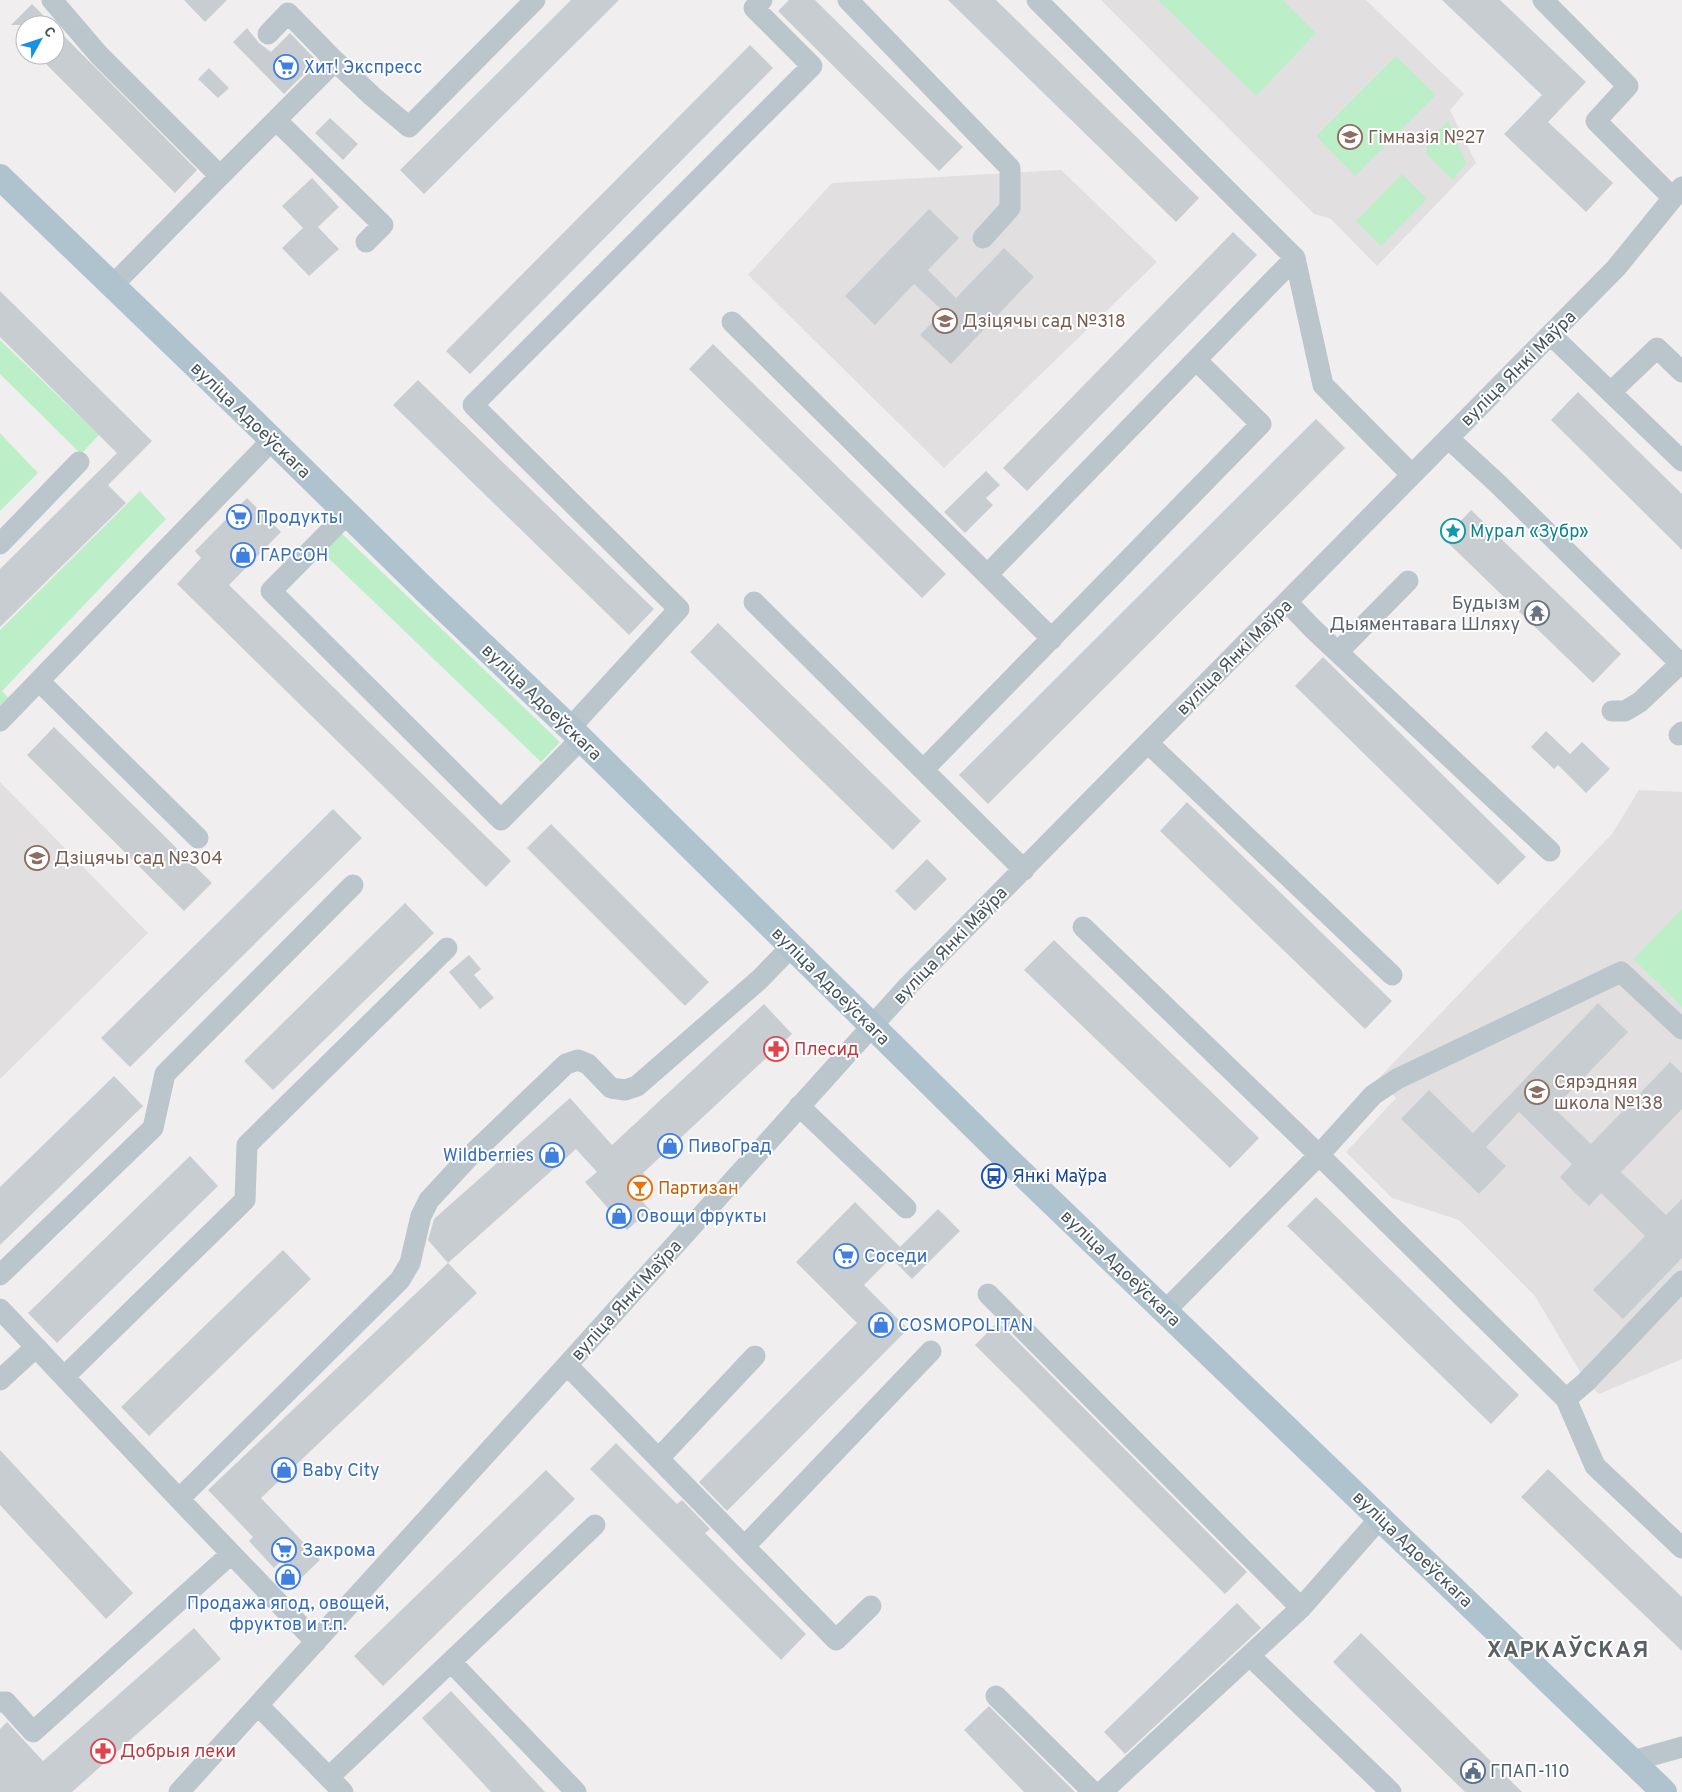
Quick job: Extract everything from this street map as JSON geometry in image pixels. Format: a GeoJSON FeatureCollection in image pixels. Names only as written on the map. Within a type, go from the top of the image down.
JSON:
{"type":"FeatureCollection","features":[{"type":"Feature","properties":{"kind":"main road","name":"вуліца Адоеўскага"},"geometry":{"type":"LineString","coordinates":[[0,177],[428,593],[576,734],[1006,1158],[1664,1792]]}},
{"type":"Feature","properties":{"kind":"street"},"geometry":{"type":"LineString","coordinates":[[52,0],[98,55],[220,176]]}},
{"type":"Feature","properties":{"kind":"street"},"geometry":{"type":"LineString","coordinates":[[268,34],[288,13],[372,96],[409,126],[535,0]]}},
{"type":"Feature","properties":{"kind":"street"},"geometry":{"type":"LineString","coordinates":[[348,514],[271,591],[500,820],[576,734],[679,609],[473,406],[812,66],[754,8],[762,0]]}},
{"type":"Feature","properties":{"kind":"street"},"geometry":{"type":"LineString","coordinates":[[848,0],[1010,168],[1010,208],[983,238]]}},
{"type":"Feature","properties":{"kind":"street"},"geometry":{"type":"LineString","coordinates":[[1037,0],[1295,258],[1323,385],[1412,476]]}},
{"type":"Feature","properties":{"kind":"street"},"geometry":{"type":"LineString","coordinates":[[1543,0],[1628,86],[1596,121],[1677,192]]}},
{"type":"Feature","properties":{"kind":"street"},"geometry":{"type":"LineString","coordinates":[[112,286],[335,61]]}},
{"type":"Feature","properties":{"kind":"street"},"geometry":{"type":"LineString","coordinates":[[276,120],[383,225],[366,242]]}},
{"type":"Feature","properties":{"kind":"street","name":"вуліца Янкі Маўра"},"geometry":{"type":"LineString","coordinates":[[179,1792],[568,1365],[799,1106],[909,986],[1616,268],[1677,192]]}},
{"type":"Feature","properties":{"kind":"street"},"geometry":{"type":"LineString","coordinates":[[988,574],[1295,258]]}},
{"type":"Feature","properties":{"kind":"street"},"geometry":{"type":"LineString","coordinates":[[732,322],[1052,639]]}},
{"type":"Feature","properties":{"kind":"street"},"geometry":{"type":"LineString","coordinates":[[1551,335],[1682,461]]}},
{"type":"Feature","properties":{"kind":"street"},"geometry":{"type":"LineString","coordinates":[[1611,392],[1657,348],[1682,372]]}},
{"type":"Feature","properties":{"kind":"street"},"geometry":{"type":"LineString","coordinates":[[923,770],[1261,424],[1196,360]]}},
{"type":"Feature","properties":{"kind":"street"},"geometry":{"type":"LineString","coordinates":[[1448,438],[1497,483],[1681,664],[1640,702],[1625,711],[1612,711]]}},
{"type":"Feature","properties":{"kind":"street"},"geometry":{"type":"LineString","coordinates":[[0,721],[272,440]]}},
{"type":"Feature","properties":{"kind":"street"},"geometry":{"type":"LineString","coordinates":[[0,544],[79,462]]}},
{"type":"Feature","properties":{"kind":"street"},"geometry":{"type":"LineString","coordinates":[[1338,652],[1408,582]]}},
{"type":"Feature","properties":{"kind":"street"},"geometry":{"type":"LineString","coordinates":[[754,602],[1024,870]]}},
{"type":"Feature","properties":{"kind":"street"},"geometry":{"type":"LineString","coordinates":[[1287,602],[1550,851]]}},
{"type":"Feature","properties":{"kind":"street"},"geometry":{"type":"LineString","coordinates":[[39,681],[198,838]]}},
{"type":"Feature","properties":{"kind":"street"},"geometry":{"type":"LineString","coordinates":[[1148,743],[1392,975]]}},
{"type":"Feature","properties":{"kind":"street"},"geometry":{"type":"LineString","coordinates":[[0,1275],[153,1128],[165,1074],[353,885]]}},
{"type":"Feature","properties":{"kind":"street"},"geometry":{"type":"LineString","coordinates":[[1083,927],[1319,1155],[1566,1399],[1595,1466],[1682,1548]]}},
{"type":"Feature","properties":{"kind":"street"},"geometry":{"type":"LineString","coordinates":[[179,1499],[400,1280],[410,1263],[421,1216],[428,1200],[467,1159],[566,1064],[578,1060],[588,1064],[611,1088],[625,1090],[637,1086],[754,985],[791,947]]}},
{"type":"Feature","properties":{"kind":"street"},"geometry":{"type":"LineString","coordinates":[[64,1377],[245,1200],[247,1145],[447,948]]}},
{"type":"Feature","properties":{"kind":"street"},"geometry":{"type":"LineString","coordinates":[[1165,1311],[1319,1155],[1373,1096],[1397,1079],[1621,972],[1682,1029]]}},
{"type":"Feature","properties":{"kind":"street"},"geometry":{"type":"LineString","coordinates":[[799,1106],[906,1208]]}},
{"type":"Feature","properties":{"kind":"street"},"geometry":{"type":"LineString","coordinates":[[1566,1399],[1586,1382],[1682,1281]]}},
{"type":"Feature","properties":{"kind":"street"},"geometry":{"type":"LineString","coordinates":[[988,1294],[1301,1608]]}},
{"type":"Feature","properties":{"kind":"street"},"geometry":{"type":"LineString","coordinates":[[0,1309],[316,1642]]}},
{"type":"Feature","properties":{"kind":"street"},"geometry":{"type":"LineString","coordinates":[[0,1380],[36,1347]]}},
{"type":"Feature","properties":{"kind":"street"},"geometry":{"type":"LineString","coordinates":[[745,1546],[931,1351]]}},
{"type":"Feature","properties":{"kind":"street"},"geometry":{"type":"LineString","coordinates":[[659,1458],[754,1356]]}},
{"type":"Feature","properties":{"kind":"street"},"geometry":{"type":"LineString","coordinates":[[568,1365],[836,1640],[871,1606]]}},
{"type":"Feature","properties":{"kind":"street"},"geometry":{"type":"LineString","coordinates":[[1102,1792],[1301,1608],[1380,1518]]}},
{"type":"Feature","properties":{"kind":"street"},"geometry":{"type":"LineString","coordinates":[[259,1706],[336,1785],[450,1662],[595,1525]]}},
{"type":"Feature","properties":{"kind":"street"},"geometry":{"type":"LineString","coordinates":[[0,1702],[6,1702],[33,1732],[231,1554]]}},
{"type":"Feature","properties":{"kind":"street"},"geometry":{"type":"LineString","coordinates":[[1250,1656],[1391,1792]]}},
{"type":"Feature","properties":{"kind":"street"},"geometry":{"type":"LineString","coordinates":[[450,1662],[576,1792]]}},
{"type":"Feature","properties":{"kind":"street"},"geometry":{"type":"LineString","coordinates":[[996,1696],[1094,1792]]}},
{"type":"Feature","properties":{"kind":"street"},"geometry":{"type":"LineString","coordinates":[[1632,1761],[1682,1747]]}},
{"type":"Feature","properties":{"kind":"shaded area","name":"Гімназія №27"},"geometry":{"type":"Polygon","coordinates":[[[1101,0],[1366,0],[1464,94],[1450,110],[1476,163],[1377,266],[1331,219],[1314,214],[1101,0]]]}},
{"type":"Feature","properties":{"kind":"shaded area","name":"Дзіцячы сад №318"},"geometry":{"type":"Polygon","coordinates":[[[1061,170],[1157,262],[944,468],[748,275],[832,183],[1061,170]]]}},
{"type":"Feature","properties":{"kind":"shaded area","name":"Дзіцячы сад №304"},"geometry":{"type":"Polygon","coordinates":[[[0,782],[148,933],[0,1079],[0,782]]]}},
{"type":"Feature","properties":{"kind":"shaded area","name":"Сярэдняя школа №138"},"geometry":{"type":"Polygon","coordinates":[[[1639,790],[1682,792],[1682,1359],[1599,1394],[1586,1382],[1535,1296],[1459,1220],[1392,1198],[1346,1152],[1396,1098],[1378,1079],[1612,834],[1639,790]]]}},
{"type":"Feature","properties":{"kind":"green space"},"geometry":{"type":"Polygon","coordinates":[[[1158,0],[1283,0],[1316,33],[1256,96],[1158,0]]]}},
{"type":"Feature","properties":{"kind":"green space"},"geometry":{"type":"Polygon","coordinates":[[[1396,56],[1436,95],[1355,176],[1316,136],[1396,56]]]}},
{"type":"Feature","properties":{"kind":"green space"},"geometry":{"type":"Polygon","coordinates":[[[1448,121],[1466,163],[1453,180],[1426,154],[1427,141],[1448,121]]]}},
{"type":"Feature","properties":{"kind":"green space"},"geometry":{"type":"Polygon","coordinates":[[[1402,174],[1427,199],[1381,246],[1356,221],[1402,174]]]}},
{"type":"Feature","properties":{"kind":"green space"},"geometry":{"type":"Polygon","coordinates":[[[0,340],[99,435],[81,454],[0,374],[0,340]]]}},
{"type":"Feature","properties":{"kind":"green space"},"geometry":{"type":"Polygon","coordinates":[[[0,433],[38,473],[0,511],[0,433]]]}},
{"type":"Feature","properties":{"kind":"green space"},"geometry":{"type":"Polygon","coordinates":[[[140,491],[166,519],[2,691],[16,706],[0,723],[0,630],[140,491]]]}},
{"type":"Feature","properties":{"kind":"green space"},"geometry":{"type":"Polygon","coordinates":[[[339,531],[560,742],[541,762],[319,549],[339,531]]]}},
{"type":"Feature","properties":{"kind":"green space"},"geometry":{"type":"Polygon","coordinates":[[[1682,909],[1682,1007],[1633,959],[1682,909]]]}},
{"type":"Feature","properties":{"kind":"building"},"geometry":{"type":"Polygon","coordinates":[[[184,0],[227,0],[205,22],[184,0]]]}},
{"type":"Feature","properties":{"kind":"building"},"geometry":{"type":"Polygon","coordinates":[[[571,0],[619,0],[424,194],[400,170],[571,0]]]}},
{"type":"Feature","properties":{"kind":"building"},"geometry":{"type":"Polygon","coordinates":[[[789,0],[815,0],[963,147],[939,171],[778,11],[789,0]]]}},
{"type":"Feature","properties":{"kind":"building"},"geometry":{"type":"Polygon","coordinates":[[[948,0],[996,0],[1199,198],[1176,222],[948,0]]]}},
{"type":"Feature","properties":{"kind":"building"},"geometry":{"type":"Polygon","coordinates":[[[1442,0],[1500,0],[1586,82],[1548,122],[1613,183],[1586,212],[1504,134],[1542,95],[1442,0]]]}},
{"type":"Feature","properties":{"kind":"building"},"geometry":{"type":"Polygon","coordinates":[[[32,4],[43,15],[21,15],[32,4]]]}},
{"type":"Feature","properties":{"kind":"building","name":"Хит! Экспресс"},"geometry":{"type":"Polygon","coordinates":[[[247,28],[259,43],[271,52],[290,33],[317,61],[284,94],[233,42],[247,28]]]}},
{"type":"Feature","properties":{"kind":"building"},"geometry":{"type":"Polygon","coordinates":[[[65,37],[197,170],[175,193],[47,65],[65,65],[65,37]]]}},
{"type":"Feature","properties":{"kind":"building"},"geometry":{"type":"Polygon","coordinates":[[[750,45],[773,68],[470,374],[446,351],[750,45]]]}},
{"type":"Feature","properties":{"kind":"building"},"geometry":{"type":"Polygon","coordinates":[[[209,68],[229,88],[218,98],[198,79],[209,68]]]}},
{"type":"Feature","properties":{"kind":"building"},"geometry":{"type":"Polygon","coordinates":[[[330,118],[358,144],[343,160],[315,133],[330,118]]]}},
{"type":"Feature","properties":{"kind":"building"},"geometry":{"type":"Polygon","coordinates":[[[312,178],[339,207],[318,227],[339,249],[309,276],[282,248],[303,228],[282,206],[312,178]]]}},
{"type":"Feature","properties":{"kind":"building"},"geometry":{"type":"Polygon","coordinates":[[[929,209],[959,238],[928,270],[956,298],[1004,248],[1034,277],[951,364],[920,335],[943,311],[914,284],[875,325],[845,296],[929,209]]]}},
{"type":"Feature","properties":{"kind":"building"},"geometry":{"type":"Polygon","coordinates":[[[1233,232],[1257,255],[1027,491],[1003,468],[1233,232]]]}},
{"type":"Feature","properties":{"kind":"building"},"geometry":{"type":"Polygon","coordinates":[[[0,291],[152,441],[108,485],[126,503],[0,627],[0,569],[117,453],[0,337],[0,291]]]}},
{"type":"Feature","properties":{"kind":"building"},"geometry":{"type":"Polygon","coordinates":[[[713,344],[946,574],[922,598],[689,369],[713,344]]]}},
{"type":"Feature","properties":{"kind":"building"},"geometry":{"type":"Polygon","coordinates":[[[418,380],[654,609],[629,635],[393,405],[418,380]]]}},
{"type":"Feature","properties":{"kind":"building"},"geometry":{"type":"Polygon","coordinates":[[[1578,392],[1682,494],[1682,550],[1551,420],[1578,392]]]}},
{"type":"Feature","properties":{"kind":"building"},"geometry":{"type":"Polygon","coordinates":[[[1316,419],[1345,448],[988,804],[959,775],[1316,419]]]}},
{"type":"Feature","properties":{"kind":"building"},"geometry":{"type":"Polygon","coordinates":[[[986,471],[1000,485],[986,498],[993,505],[965,533],[944,512],[986,471]]]}},
{"type":"Feature","properties":{"kind":"building"},"geometry":{"type":"Polygon","coordinates":[[[247,498],[281,532],[229,585],[511,861],[486,887],[177,584],[201,558],[195,551],[247,498]]]}},
{"type":"Feature","properties":{"kind":"building"},"geometry":{"type":"Polygon","coordinates":[[[1471,510],[1621,654],[1593,683],[1444,539],[1471,510]]]}},
{"type":"Feature","properties":{"kind":"building"},"geometry":{"type":"Polygon","coordinates":[[[718,623],[921,821],[893,850],[690,652],[718,623]]]}},
{"type":"Feature","properties":{"kind":"building"},"geometry":{"type":"Polygon","coordinates":[[[1323,657],[1526,857],[1498,885],[1295,686],[1323,657]]]}},
{"type":"Feature","properties":{"kind":"building"},"geometry":{"type":"Polygon","coordinates":[[[54,727],[212,883],[184,911],[27,755],[54,727]]]}},
{"type":"Feature","properties":{"kind":"building"},"geometry":{"type":"Polygon","coordinates":[[[1546,731],[1570,754],[1582,742],[1610,769],[1586,793],[1558,765],[1554,769],[1531,747],[1546,731]]]}},
{"type":"Feature","properties":{"kind":"building"},"geometry":{"type":"Polygon","coordinates":[[[1187,802],[1392,1001],[1365,1029],[1160,831],[1187,802]]]}},
{"type":"Feature","properties":{"kind":"building"},"geometry":{"type":"Polygon","coordinates":[[[333,809],[362,838],[130,1067],[101,1038],[333,809]]]}},
{"type":"Feature","properties":{"kind":"building"},"geometry":{"type":"Polygon","coordinates":[[[551,824],[709,982],[685,1006],[527,848],[551,824]]]}},
{"type":"Feature","properties":{"kind":"building"},"geometry":{"type":"Polygon","coordinates":[[[927,859],[947,879],[915,911],[895,891],[927,859]]]}},
{"type":"Feature","properties":{"kind":"building"},"geometry":{"type":"Polygon","coordinates":[[[405,903],[434,933],[273,1090],[244,1061],[405,903]]]}},
{"type":"Feature","properties":{"kind":"building"},"geometry":{"type":"Polygon","coordinates":[[[1054,940],[1259,1138],[1230,1168],[1024,970],[1054,940]]]}},
{"type":"Feature","properties":{"kind":"building"},"geometry":{"type":"Polygon","coordinates":[[[469,955],[481,969],[474,975],[494,998],[480,1009],[449,972],[469,955]]]}},
{"type":"Feature","properties":{"kind":"building"},"geometry":{"type":"Polygon","coordinates":[[[1598,1003],[1628,1032],[1554,1108],[1591,1144],[1670,1062],[1682,1073],[1682,1109],[1621,1172],[1666,1215],[1682,1199],[1682,1258],[1623,1319],[1593,1290],[1645,1236],[1601,1193],[1589,1206],[1574,1192],[1560,1177],[1572,1164],[1519,1112],[1486,1147],[1506,1166],[1479,1194],[1401,1119],[1429,1090],[1473,1133],[1598,1003]]]}},
{"type":"Feature","properties":{"kind":"building"},"geometry":{"type":"Polygon","coordinates":[[[764,1004],[792,1034],[643,1173],[649,1180],[635,1193],[650,1210],[627,1230],[585,1182],[597,1172],[576,1149],[448,1263],[428,1240],[434,1219],[570,1098],[612,1145],[764,1004]]]}},
{"type":"Feature","properties":{"kind":"building"},"geometry":{"type":"Polygon","coordinates":[[[114,1076],[143,1106],[0,1245],[0,1187],[114,1076]]]}},
{"type":"Feature","properties":{"kind":"building"},"geometry":{"type":"Polygon","coordinates":[[[190,1156],[218,1186],[57,1343],[28,1313],[190,1156]]]}},
{"type":"Feature","properties":{"kind":"building"},"geometry":{"type":"Polygon","coordinates":[[[1316,1197],[1519,1395],[1491,1424],[1287,1226],[1316,1197]]]}},
{"type":"Feature","properties":{"kind":"building"},"geometry":{"type":"Polygon","coordinates":[[[855,1202],[900,1247],[938,1209],[960,1231],[912,1279],[891,1258],[864,1285],[908,1329],[727,1511],[699,1482],[857,1323],[796,1262],[855,1202]]]}},
{"type":"Feature","properties":{"kind":"building"},"geometry":{"type":"Polygon","coordinates":[[[283,1250],[311,1279],[149,1436],[121,1407],[283,1250]]]}},
{"type":"Feature","properties":{"kind":"building"},"geometry":{"type":"Polygon","coordinates":[[[448,1263],[477,1293],[261,1498],[320,1560],[299,1580],[281,1561],[274,1568],[249,1541],[253,1537],[208,1490],[448,1263]]]}},
{"type":"Feature","properties":{"kind":"building"},"geometry":{"type":"Polygon","coordinates":[[[998,1322],[1247,1572],[1225,1594],[975,1345],[998,1322]]]}},
{"type":"Feature","properties":{"kind":"building"},"geometry":{"type":"Polygon","coordinates":[[[616,1443],[677,1504],[682,1500],[710,1529],[705,1533],[806,1634],[781,1660],[590,1469],[616,1443]]]}},
{"type":"Feature","properties":{"kind":"building"},"geometry":{"type":"Polygon","coordinates":[[[0,1450],[133,1593],[106,1619],[0,1505],[0,1450]]]}},
{"type":"Feature","properties":{"kind":"building"},"geometry":{"type":"Polygon","coordinates":[[[1548,1469],[1682,1597],[1682,1651],[1521,1497],[1548,1469]]]}},
{"type":"Feature","properties":{"kind":"building"},"geometry":{"type":"Polygon","coordinates":[[[546,1470],[575,1499],[383,1686],[354,1656],[546,1470]]]}},
{"type":"Feature","properties":{"kind":"building"},"geometry":{"type":"Polygon","coordinates":[[[1237,1603],[1261,1628],[1125,1754],[1104,1732],[1237,1603]]]}},
{"type":"Feature","properties":{"kind":"building"},"geometry":{"type":"Polygon","coordinates":[[[194,1628],[221,1659],[72,1792],[0,1792],[0,1729],[7,1722],[43,1761],[194,1628]]]}},
{"type":"Feature","properties":{"kind":"building"},"geometry":{"type":"Polygon","coordinates":[[[1361,1633],[1522,1792],[1465,1792],[1365,1694],[1333,1662],[1361,1633]]]}},
{"type":"Feature","properties":{"kind":"building"},"geometry":{"type":"Polygon","coordinates":[[[451,1691],[545,1792],[491,1792],[422,1718],[451,1691]]]}},
{"type":"Feature","properties":{"kind":"building"},"geometry":{"type":"Polygon","coordinates":[[[989,1706],[1075,1792],[1024,1792],[964,1730],[989,1706]]]}},
{"type":"Feature","properties":{"kind":"place","name":"Хит! Экспресс"},"geometry":{"type":"Point","coordinates":[286,67]}},
{"type":"Feature","properties":{"kind":"place","name":"Гімназія №27"},"geometry":{"type":"Point","coordinates":[1350,137]}},
{"type":"Feature","properties":{"kind":"place","name":"Дзіцячы сад №318"},"geometry":{"type":"Point","coordinates":[945,321]}},
{"type":"Feature","properties":{"kind":"place","name":"Продукты"},"geometry":{"type":"Point","coordinates":[239,517]}},
{"type":"Feature","properties":{"kind":"place","name":"Мурал «Зубр»"},"geometry":{"type":"Point","coordinates":[1453,531]}},
{"type":"Feature","properties":{"kind":"place","name":"ГАРСОН"},"geometry":{"type":"Point","coordinates":[243,555]}},
{"type":"Feature","properties":{"kind":"place","name":"Будызм Дыяментавага Шляху"},"geometry":{"type":"Point","coordinates":[1537,613]}},
{"type":"Feature","properties":{"kind":"place","name":"Дзіцячы сад №304"},"geometry":{"type":"Point","coordinates":[37,858]}},
{"type":"Feature","properties":{"kind":"place","name":"Плесид"},"geometry":{"type":"Point","coordinates":[776,1049]}},
{"type":"Feature","properties":{"kind":"place","name":"Сярэдняя школа №138"},"geometry":{"type":"Point","coordinates":[1537,1092]}},
{"type":"Feature","properties":{"kind":"place","name":"ПивоГрад"},"geometry":{"type":"Point","coordinates":[670,1146]}},
{"type":"Feature","properties":{"kind":"place","name":"Wildberries"},"geometry":{"type":"Point","coordinates":[552,1155]}},
{"type":"Feature","properties":{"kind":"place","name":"Янкі Маўра"},"geometry":{"type":"Point","coordinates":[994,1176]}},
{"type":"Feature","properties":{"kind":"place","name":"Партизан"},"geometry":{"type":"Point","coordinates":[640,1188]}},
{"type":"Feature","properties":{"kind":"place","name":"Овощи фрукты"},"geometry":{"type":"Point","coordinates":[619,1216]}},
{"type":"Feature","properties":{"kind":"place","name":"Соседи"},"geometry":{"type":"Point","coordinates":[846,1256]}},
{"type":"Feature","properties":{"kind":"place","name":"COSMOPOLITAN"},"geometry":{"type":"Point","coordinates":[881,1325]}},
{"type":"Feature","properties":{"kind":"place","name":"Baby City"},"geometry":{"type":"Point","coordinates":[284,1470]}},
{"type":"Feature","properties":{"kind":"place","name":"Закрома"},"geometry":{"type":"Point","coordinates":[284,1550]}},
{"type":"Feature","properties":{"kind":"place","name":"Продажа ягод, овощей, фруктов и т.п."},"geometry":{"type":"Point","coordinates":[288,1577]}},
{"type":"Feature","properties":{"kind":"place","name":"Добрыя леки"},"geometry":{"type":"Point","coordinates":[103,1751]}},
{"type":"Feature","properties":{"kind":"place","name":"ГПАП-110"},"geometry":{"type":"Point","coordinates":[1473,1771]}},
{"type":"Feature","properties":{"kind":"district","name":"ХАРКАЎСКАЯ"},"geometry":{"type":"Point","coordinates":[1568,1649]}}]}
